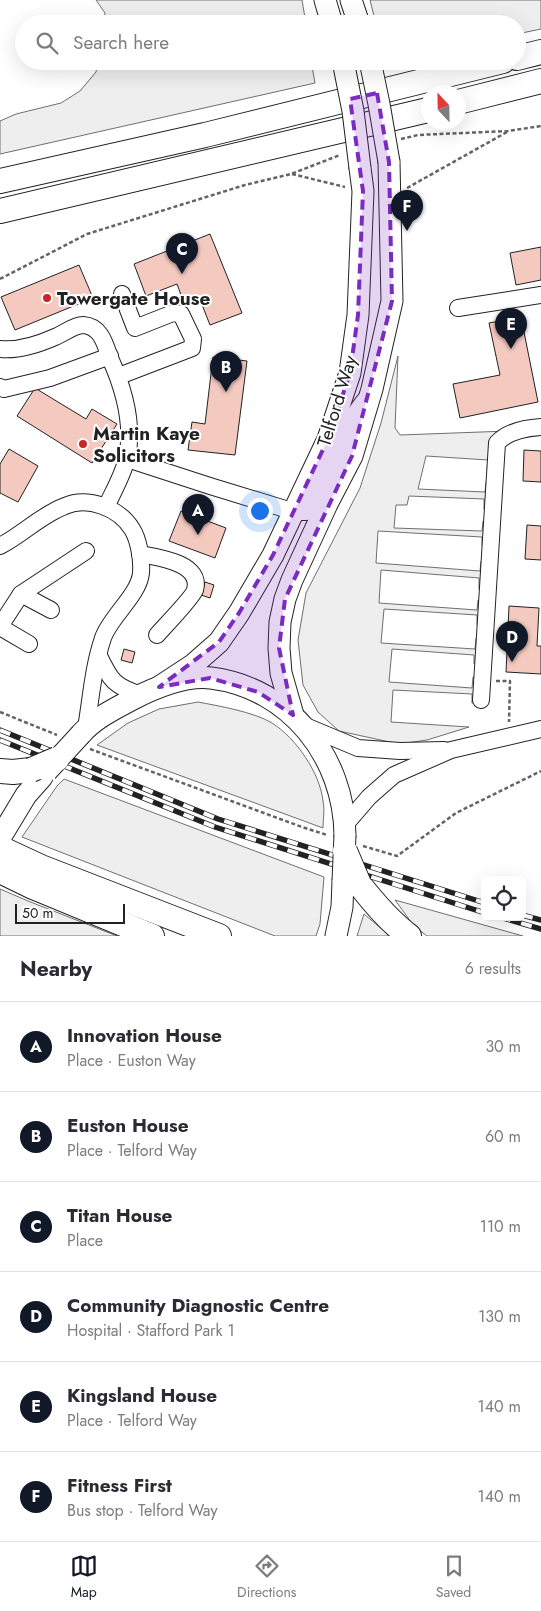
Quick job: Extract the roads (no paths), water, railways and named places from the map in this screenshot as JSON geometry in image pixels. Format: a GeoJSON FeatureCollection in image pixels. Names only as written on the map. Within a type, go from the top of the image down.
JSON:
{"type":"FeatureCollection","features":[{"type":"Feature","properties":{"kind":"highway"},"geometry":{"type":"LineString","coordinates":[[526,56],[541,52]]}},
{"type":"Feature","properties":{"kind":"highway"},"geometry":{"type":"LineString","coordinates":[[0,181],[205,135],[467,70]]}},
{"type":"Feature","properties":{"kind":"highway"},"geometry":{"type":"LineString","coordinates":[[466,100],[541,81]]}},
{"type":"Feature","properties":{"kind":"highway"},"geometry":{"type":"LineString","coordinates":[[0,211],[421,112]]}},
{"type":"Feature","properties":{"kind":"highway"},"geometry":{"type":"LineString","coordinates":[[0,771],[36,773],[76,742]]}},
{"type":"Feature","properties":{"kind":"highway"},"geometry":{"type":"LineString","coordinates":[[345,838],[351,882],[396,927],[409,936]]}},
{"type":"Feature","properties":{"kind":"highway"},"geometry":{"type":"LineString","coordinates":[[0,848],[41,867],[219,936]]}},
{"type":"Feature","properties":{"kind":"highway"},"geometry":{"type":"LineString","coordinates":[[0,871],[33,887],[152,936]]}},
{"type":"Feature","properties":{"kind":"main road"},"geometry":{"type":"LineString","coordinates":[[325,0],[329,15]]}},
{"type":"Feature","properties":{"kind":"main road"},"geometry":{"type":"LineString","coordinates":[[351,0],[356,15]]}},
{"type":"Feature","properties":{"kind":"main road","name":"Telford Way"},"geometry":{"type":"LineString","coordinates":[[150,691],[194,664],[219,642],[239,613],[273,555],[295,512],[328,440],[350,373],[358,316],[363,191],[353,161],[353,111],[344,70]]}},
{"type":"Feature","properties":{"kind":"main road","name":"Telford Way"},"geometry":{"type":"LineString","coordinates":[[298,720],[282,673],[279,648],[280,622],[285,599],[315,530],[352,456],[372,389],[392,301],[388,162],[372,70]]}},
{"type":"Feature","properties":{"kind":"main road"},"geometry":{"type":"LineString","coordinates":[[76,742],[114,709],[150,691],[184,680],[210,678],[247,687],[258,692],[298,720],[322,753],[335,778],[342,802],[345,838]]}},
{"type":"Feature","properties":{"kind":"main road"},"geometry":{"type":"LineString","coordinates":[[0,838],[20,806],[36,773]]}},
{"type":"Feature","properties":{"kind":"main road"},"geometry":{"type":"LineString","coordinates":[[336,936],[342,906],[351,882]]}},
{"type":"Feature","properties":{"kind":"street"},"geometry":{"type":"LineString","coordinates":[[118,376],[192,348],[193,339],[181,314],[173,313],[136,328],[122,294]]}},
{"type":"Feature","properties":{"kind":"street"},"geometry":{"type":"LineString","coordinates":[[458,308],[541,295]]}},
{"type":"Feature","properties":{"kind":"street"},"geometry":{"type":"LineString","coordinates":[[0,349],[12,350],[23,348],[55,338],[81,325],[92,327],[102,336],[124,396],[129,437],[127,459],[106,507]]}},
{"type":"Feature","properties":{"kind":"street"},"geometry":{"type":"LineString","coordinates":[[0,387],[4,389],[50,378],[110,356]]}},
{"type":"Feature","properties":{"kind":"street"},"geometry":{"type":"LineString","coordinates":[[127,459],[295,512],[306,512],[351,419],[372,389]]}},
{"type":"Feature","properties":{"kind":"street"},"geometry":{"type":"LineString","coordinates":[[481,700],[497,443],[504,436],[515,432],[541,427]]}},
{"type":"Feature","properties":{"kind":"street"},"geometry":{"type":"LineString","coordinates":[[0,546],[31,524],[66,505],[87,502],[106,507],[120,515],[133,530],[140,554],[141,575],[132,594],[103,637],[76,742]]}},
{"type":"Feature","properties":{"kind":"street"},"geometry":{"type":"LineString","coordinates":[[0,623],[22,594],[86,551]]}},
{"type":"Feature","properties":{"kind":"street"},"geometry":{"type":"LineString","coordinates":[[140,554],[175,561],[192,573],[196,581],[195,592],[157,635]]}},
{"type":"Feature","properties":{"kind":"street"},"geometry":{"type":"LineString","coordinates":[[22,594],[52,610]]}},
{"type":"Feature","properties":{"kind":"street"},"geometry":{"type":"LineString","coordinates":[[0,627],[29,644]]}},
{"type":"Feature","properties":{"kind":"street"},"geometry":{"type":"LineString","coordinates":[[99,656],[107,674],[122,688],[150,691]]}},
{"type":"Feature","properties":{"kind":"street"},"geometry":{"type":"LineString","coordinates":[[298,720],[358,748],[400,752],[451,750]]}},
{"type":"Feature","properties":{"kind":"street"},"geometry":{"type":"LineString","coordinates":[[345,838],[369,797],[394,775],[451,750],[541,729]]}},
{"type":"Feature","properties":{"kind":"railway"},"geometry":{"type":"LineString","coordinates":[[0,730],[218,819],[481,902]]}},
{"type":"Feature","properties":{"kind":"railway"},"geometry":{"type":"LineString","coordinates":[[0,740],[215,827],[481,912]]}},
{"type":"Feature","properties":{"kind":"railway"},"geometry":{"type":"LineString","coordinates":[[526,916],[541,920]]}},
{"type":"Feature","properties":{"kind":"railway"},"geometry":{"type":"LineString","coordinates":[[514,921],[541,929]]}},
{"type":"Feature","properties":{"kind":"place","name":"Fitness First"},"geometry":{"type":"Point","coordinates":[407,231]}},
{"type":"Feature","properties":{"kind":"place","name":"Titan House"},"geometry":{"type":"Point","coordinates":[182,274]}},
{"type":"Feature","properties":{"kind":"place","name":"Towergate House"},"geometry":{"type":"Point","coordinates":[47,298]}},
{"type":"Feature","properties":{"kind":"place","name":"Kingsland House"},"geometry":{"type":"Point","coordinates":[511,349]}},
{"type":"Feature","properties":{"kind":"place","name":"Euston House"},"geometry":{"type":"Point","coordinates":[226,392]}},
{"type":"Feature","properties":{"kind":"place","name":"Martin Kaye Solicitors"},"geometry":{"type":"Point","coordinates":[83,444]}},
{"type":"Feature","properties":{"kind":"place","name":"Innovation House"},"geometry":{"type":"Point","coordinates":[198,535]}},
{"type":"Feature","properties":{"kind":"place","name":"Community Diagnostic Centre"},"geometry":{"type":"Point","coordinates":[512,662]}}]}
